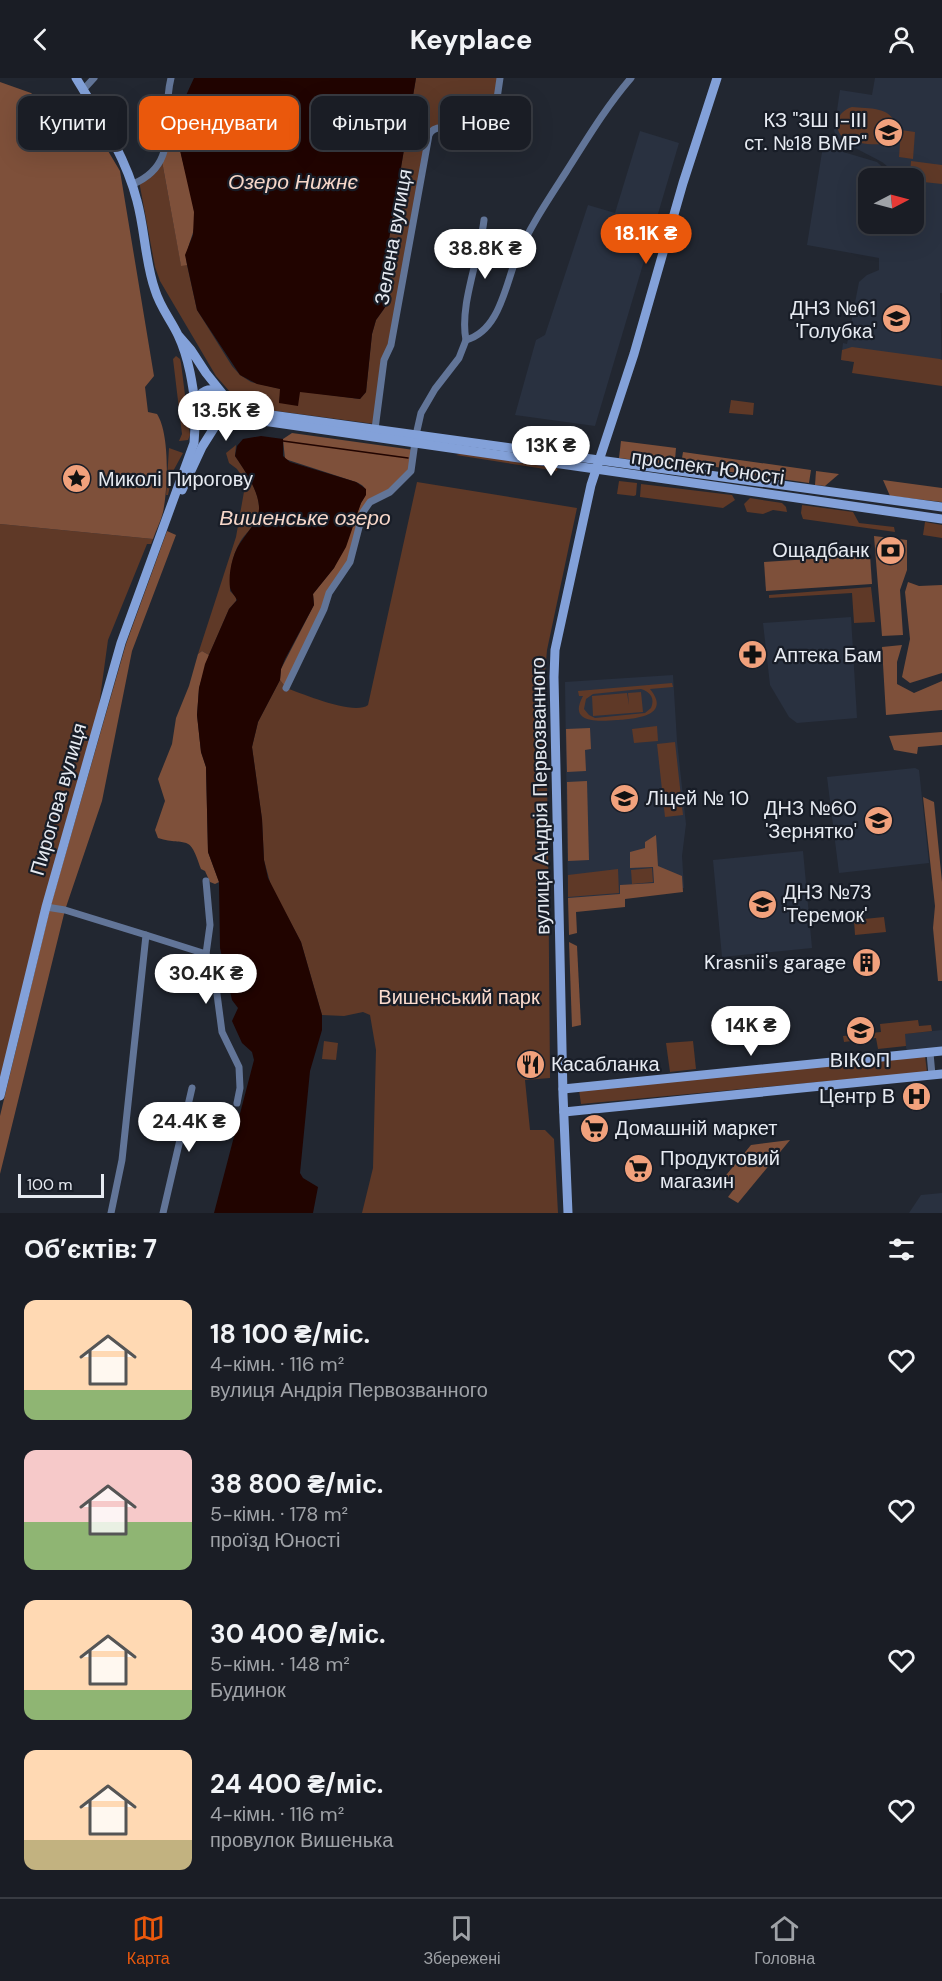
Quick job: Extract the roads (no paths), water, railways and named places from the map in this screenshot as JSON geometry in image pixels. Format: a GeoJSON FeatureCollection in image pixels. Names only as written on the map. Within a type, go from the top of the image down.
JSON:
{"type":"FeatureCollection","features":[{"type":"Feature","properties":{"kind":"street","name":"Пирогова вулиця"},"geometry":{"type":"LineString","coordinates":[[76,78],[123,161],[133,184],[154,290],[178,335],[225,396]]}},
{"type":"Feature","properties":{"kind":"street"},"geometry":{"type":"LineString","coordinates":[[83,90],[94,78]]}},
{"type":"Feature","properties":{"kind":"street"},"geometry":{"type":"LineString","coordinates":[[133,184],[150,174],[162,161],[171,78]]}},
{"type":"Feature","properties":{"kind":"street","name":"Зелена вулиця"},"geometry":{"type":"LineString","coordinates":[[375,429],[384,360],[391,345],[429,135],[438,127],[480,135],[490,132],[493,126],[500,78]]}},
{"type":"Feature","properties":{"kind":"street"},"geometry":{"type":"LineString","coordinates":[[466,340],[484,332],[491,321],[530,229],[611,100],[631,78]]}},
{"type":"Feature","properties":{"kind":"street","name":"вулиця Андрія Первозванного"},"geometry":{"type":"LineString","coordinates":[[568,1213],[563,1089],[555,650],[579,536],[598,465],[717,78]]}},
{"type":"Feature","properties":{"kind":"street"},"geometry":{"type":"LineString","coordinates":[[286,688],[324,609],[329,593],[350,562],[363,512],[370,502],[390,492],[409,474],[422,413],[435,389],[459,358],[466,340],[464,318],[484,220]]}},
{"type":"Feature","properties":{"kind":"street","name":"Пирогова вулиця"},"geometry":{"type":"LineString","coordinates":[[0,1096],[46,907],[121,643],[194,443],[196,407],[186,356],[178,335]]}},
{"type":"Feature","properties":{"kind":"street"},"geometry":{"type":"LineString","coordinates":[[207,390],[218,391],[225,396],[227,411],[220,420],[206,421],[201,418],[196,407],[202,393],[207,390]]}},
{"type":"Feature","properties":{"kind":"street","name":"проспект Юності"},"geometry":{"type":"LineString","coordinates":[[225,396],[251,410],[264,414],[375,429],[415,439]]}},
{"type":"Feature","properties":{"kind":"street","name":"Пирогова вулиця"},"geometry":{"type":"LineString","coordinates":[[169,516],[205,441],[220,420]]}},
{"type":"Feature","properties":{"kind":"street","name":"проспект Юності"},"geometry":{"type":"LineString","coordinates":[[220,420],[263,421],[415,439],[942,519]]}},
{"type":"Feature","properties":{"kind":"street"},"geometry":{"type":"LineString","coordinates":[[205,441],[232,422]]}},
{"type":"Feature","properties":{"kind":"street","name":"проспект Юності"},"geometry":{"type":"LineString","coordinates":[[598,465],[749,480],[942,507]]}},
{"type":"Feature","properties":{"kind":"street"},"geometry":{"type":"LineString","coordinates":[[748,491],[749,480]]}},
{"type":"Feature","properties":{"kind":"street"},"geometry":{"type":"LineString","coordinates":[[858,507],[860,496]]}},
{"type":"Feature","properties":{"kind":"street"},"geometry":{"type":"LineString","coordinates":[[206,881],[210,925],[206,954],[216,986],[222,1032],[239,1067],[240,1088],[237,1103]]}},
{"type":"Feature","properties":{"kind":"street"},"geometry":{"type":"LineString","coordinates":[[46,907],[65,910],[206,954]]}},
{"type":"Feature","properties":{"kind":"street"},"geometry":{"type":"LineString","coordinates":[[111,1213],[122,1160],[146,935]]}},
{"type":"Feature","properties":{"kind":"street"},"geometry":{"type":"LineString","coordinates":[[563,1089],[942,1051]]}},
{"type":"Feature","properties":{"kind":"street"},"geometry":{"type":"LineString","coordinates":[[564,1112],[937,1074],[930,1053]]}},
{"type":"Feature","properties":{"kind":"street"},"geometry":{"type":"LineString","coordinates":[[163,1213],[192,1088]]}},
{"type":"Feature","properties":{"kind":"water","name":"Озеро Нижнє"},"geometry":{"type":"Polygon","coordinates":[[[194,78],[416,78],[413,96],[311,96],[311,150],[404,150],[383,275],[386,306],[376,320],[372,334],[366,392],[360,399],[300,392],[298,406],[279,403],[280,389],[257,384],[240,375],[197,310],[185,255],[193,235],[194,212],[180,150],[299,150],[299,96],[186,96],[194,78]]]}},
{"type":"Feature","properties":{"kind":"water","name":"Вишенське озеро"},"geometry":{"type":"Polygon","coordinates":[[[261,436],[283,439],[283,456],[290,462],[356,482],[366,489],[366,495],[346,547],[334,568],[313,594],[314,605],[285,659],[280,680],[258,722],[252,747],[268,878],[301,942],[322,1015],[322,1030],[310,1071],[300,1173],[303,1178],[318,1187],[313,1213],[214,1213],[254,1060],[252,1052],[242,1043],[232,1021],[238,1008],[232,1000],[220,948],[219,882],[208,852],[206,767],[201,752],[197,715],[199,688],[205,664],[229,609],[237,600],[230,588],[232,562],[236,549],[254,524],[259,511],[258,499],[253,486],[235,456],[237,446],[243,439],[261,436]]]}},
{"type":"Feature","properties":{"kind":"waterway"},"geometry":{"type":"LineString","coordinates":[[283,441],[408,458]]}},
{"type":"Feature","properties":{"kind":"place","name":"КЗ \"ЗШ І-ІІІ ст. №18 ВМР\""},"geometry":{"type":"Point","coordinates":[888,132]}},
{"type":"Feature","properties":{"kind":"place","name":"ДНЗ №61 'Голубка'"},"geometry":{"type":"Point","coordinates":[897,319]}},
{"type":"Feature","properties":{"kind":"place","name":"Миколі Пирогову"},"geometry":{"type":"Point","coordinates":[77,479]}},
{"type":"Feature","properties":{"kind":"place","name":"Ощадбанк"},"geometry":{"type":"Point","coordinates":[890,550]}},
{"type":"Feature","properties":{"kind":"place","name":"Аптека Бам"},"geometry":{"type":"Point","coordinates":[753,655]}},
{"type":"Feature","properties":{"kind":"place","name":"Ліцей № 10"},"geometry":{"type":"Point","coordinates":[625,798]}},
{"type":"Feature","properties":{"kind":"place","name":"ДНЗ №60 'Зернятко'"},"geometry":{"type":"Point","coordinates":[878,820]}},
{"type":"Feature","properties":{"kind":"place","name":"ДНЗ №73 'Теремок'"},"geometry":{"type":"Point","coordinates":[762,904]}},
{"type":"Feature","properties":{"kind":"place","name":"Krasnii's garage"},"geometry":{"type":"Point","coordinates":[867,962]}},
{"type":"Feature","properties":{"kind":"place","name":"ВІКОП"},"geometry":{"type":"Point","coordinates":[860,1030]}},
{"type":"Feature","properties":{"kind":"place","name":"Касабланка"},"geometry":{"type":"Point","coordinates":[530,1064]}},
{"type":"Feature","properties":{"kind":"place","name":"Центр В"},"geometry":{"type":"Point","coordinates":[916,1096]}},
{"type":"Feature","properties":{"kind":"place","name":"Домашній маркет"},"geometry":{"type":"Point","coordinates":[594,1128]}},
{"type":"Feature","properties":{"kind":"place","name":"Продуктовий магазин"},"geometry":{"type":"Point","coordinates":[639,1169]}},
{"type":"Feature","properties":{"kind":"park label","name":"Вишенський парк"},"geometry":{"type":"Point","coordinates":[459,997]}}]}
